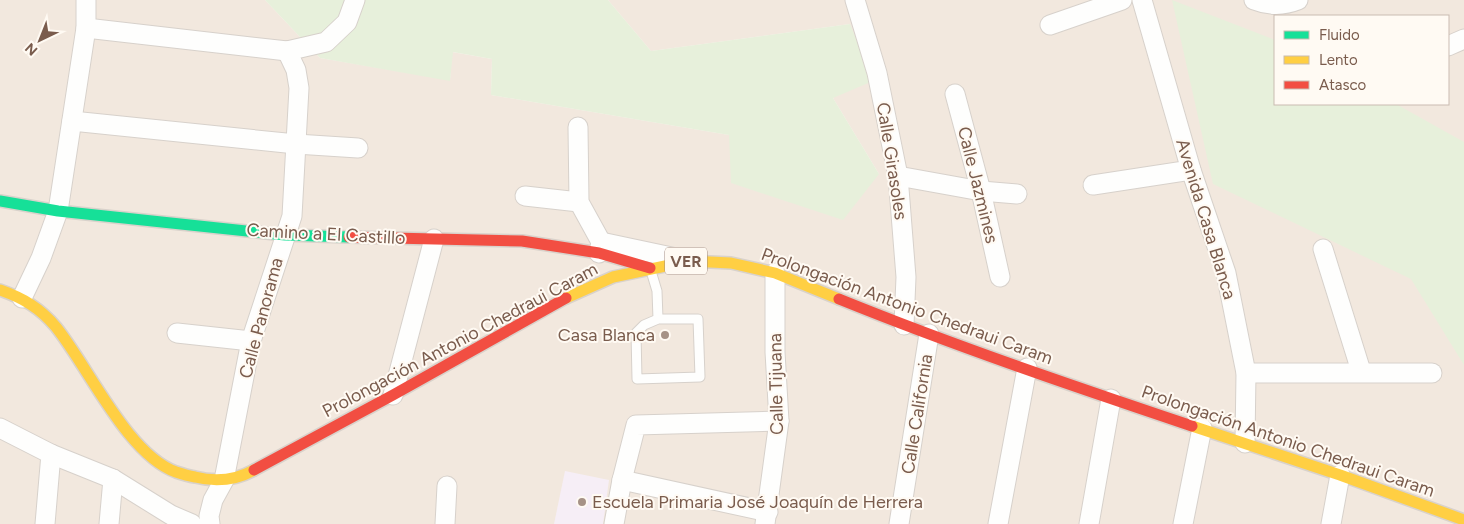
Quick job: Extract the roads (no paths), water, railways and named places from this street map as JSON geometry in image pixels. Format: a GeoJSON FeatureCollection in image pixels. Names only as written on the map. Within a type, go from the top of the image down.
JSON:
{"type":"FeatureCollection","features":[{"type":"Feature","properties":{"kind":"main road","name":"Camino a El Castillo"},"geometry":{"type":"LineString","coordinates":[[0,201],[58,211],[284,235],[522,242],[600,248],[650,268]]}},
{"type":"Feature","properties":{"kind":"main road","name":"Prolongación Antonio Chedraui Caram"},"geometry":{"type":"LineString","coordinates":[[0,290],[22,298],[38,309],[56,327],[124,428],[151,456],[175,472],[202,479],[224,480],[248,472],[393,395],[576,292],[613,277],[689,261],[731,263],[775,273],[929,334],[1111,399],[1340,475],[1464,520]]}},
{"type":"Feature","properties":{"kind":"street"},"geometry":{"type":"LineString","coordinates":[[22,298],[41,258],[58,211],[86,28],[86,0]]}},
{"type":"Feature","properties":{"kind":"street"},"geometry":{"type":"LineString","coordinates":[[86,28],[287,51],[326,42],[347,22],[355,0]]}},
{"type":"Feature","properties":{"kind":"street"},"geometry":{"type":"LineString","coordinates":[[1050,24],[1122,0]]}},
{"type":"Feature","properties":{"kind":"street","name":"Avenida Casa Blanca"},"geometry":{"type":"LineString","coordinates":[[1142,0],[1191,170],[1226,273],[1246,373],[1246,443]]}},
{"type":"Feature","properties":{"kind":"street"},"geometry":{"type":"LineString","coordinates":[[1254,0],[1266,5],[1290,3],[1298,0]]}},
{"type":"Feature","properties":{"kind":"street","name":"Calle Girasoles"},"geometry":{"type":"LineString","coordinates":[[859,1],[877,73],[898,176],[906,277],[904,325]]}},
{"type":"Feature","properties":{"kind":"street"},"geometry":{"type":"LineString","coordinates":[[1449,46],[1464,39]]}},
{"type":"Feature","properties":{"kind":"street","name":"Calle Panorama"},"geometry":{"type":"LineString","coordinates":[[210,524],[209,516],[213,500],[224,480],[251,341],[284,235],[292,216],[299,88],[296,70],[287,51]]}},
{"type":"Feature","properties":{"kind":"street","name":"Calle Jazmines"},"geometry":{"type":"LineString","coordinates":[[955,94],[981,191],[1000,277]]}},
{"type":"Feature","properties":{"kind":"street"},"geometry":{"type":"LineString","coordinates":[[72,121],[296,144],[358,148]]}},
{"type":"Feature","properties":{"kind":"street"},"geometry":{"type":"LineString","coordinates":[[578,127],[579,202],[600,248]]}},
{"type":"Feature","properties":{"kind":"street"},"geometry":{"type":"LineString","coordinates":[[1093,185],[1191,170]]}},
{"type":"Feature","properties":{"kind":"street"},"geometry":{"type":"LineString","coordinates":[[898,176],[981,191],[1017,194]]}},
{"type":"Feature","properties":{"kind":"street"},"geometry":{"type":"LineString","coordinates":[[524,196],[579,202]]}},
{"type":"Feature","properties":{"kind":"street"},"geometry":{"type":"LineString","coordinates":[[393,395],[434,239]]}},
{"type":"Feature","properties":{"kind":"street","name":"Camino a El Castillo"},"geometry":{"type":"LineString","coordinates":[[600,248],[689,261]]}},
{"type":"Feature","properties":{"kind":"street"},"geometry":{"type":"LineString","coordinates":[[1323,249],[1361,371]]}},
{"type":"Feature","properties":{"kind":"street","name":"Calle Tijuana"},"geometry":{"type":"LineString","coordinates":[[767,518],[779,421],[775,352],[775,273]]}},
{"type":"Feature","properties":{"kind":"street"},"geometry":{"type":"LineString","coordinates":[[177,332],[251,341]]}},
{"type":"Feature","properties":{"kind":"street","name":"Calle California"},"geometry":{"type":"LineString","coordinates":[[899,524],[929,334]]}},
{"type":"Feature","properties":{"kind":"street"},"geometry":{"type":"LineString","coordinates":[[998,524],[1027,368]]}},
{"type":"Feature","properties":{"kind":"street"},"geometry":{"type":"LineString","coordinates":[[1246,373],[1432,372]]}},
{"type":"Feature","properties":{"kind":"street"},"geometry":{"type":"LineString","coordinates":[[1089,524],[1111,399]]}},
{"type":"Feature","properties":{"kind":"street"},"geometry":{"type":"LineString","coordinates":[[614,524],[622,480],[636,425],[779,421]]}},
{"type":"Feature","properties":{"kind":"street"},"geometry":{"type":"LineString","coordinates":[[0,428],[51,454],[113,479],[171,520],[192,524]]}},
{"type":"Feature","properties":{"kind":"street"},"geometry":{"type":"LineString","coordinates":[[1184,524],[1202,428]]}},
{"type":"Feature","properties":{"kind":"street"},"geometry":{"type":"LineString","coordinates":[[45,524],[51,454]]}},
{"type":"Feature","properties":{"kind":"street"},"geometry":{"type":"LineString","coordinates":[[1331,524],[1340,475]]}},
{"type":"Feature","properties":{"kind":"street"},"geometry":{"type":"LineString","coordinates":[[109,524],[113,479]]}},
{"type":"Feature","properties":{"kind":"street"},"geometry":{"type":"LineString","coordinates":[[622,480],[767,518]]}},
{"type":"Feature","properties":{"kind":"street"},"geometry":{"type":"LineString","coordinates":[[445,524],[447,486]]}},
{"type":"Feature","properties":{"kind":"lane"},"geometry":{"type":"LineString","coordinates":[[650,268],[657,291],[658,319]]}},
{"type":"Feature","properties":{"kind":"lane"},"geometry":{"type":"LineString","coordinates":[[658,319],[698,319],[700,377],[637,379],[636,332],[644,325],[658,319]]}},
{"type":"Feature","properties":{"kind":"place","name":"Casa Blanca"},"geometry":{"type":"Point","coordinates":[665,335]}},
{"type":"Feature","properties":{"kind":"place","name":"Escuela Primaria José Joaquín de Herrera"},"geometry":{"type":"Point","coordinates":[582,502]}}]}
